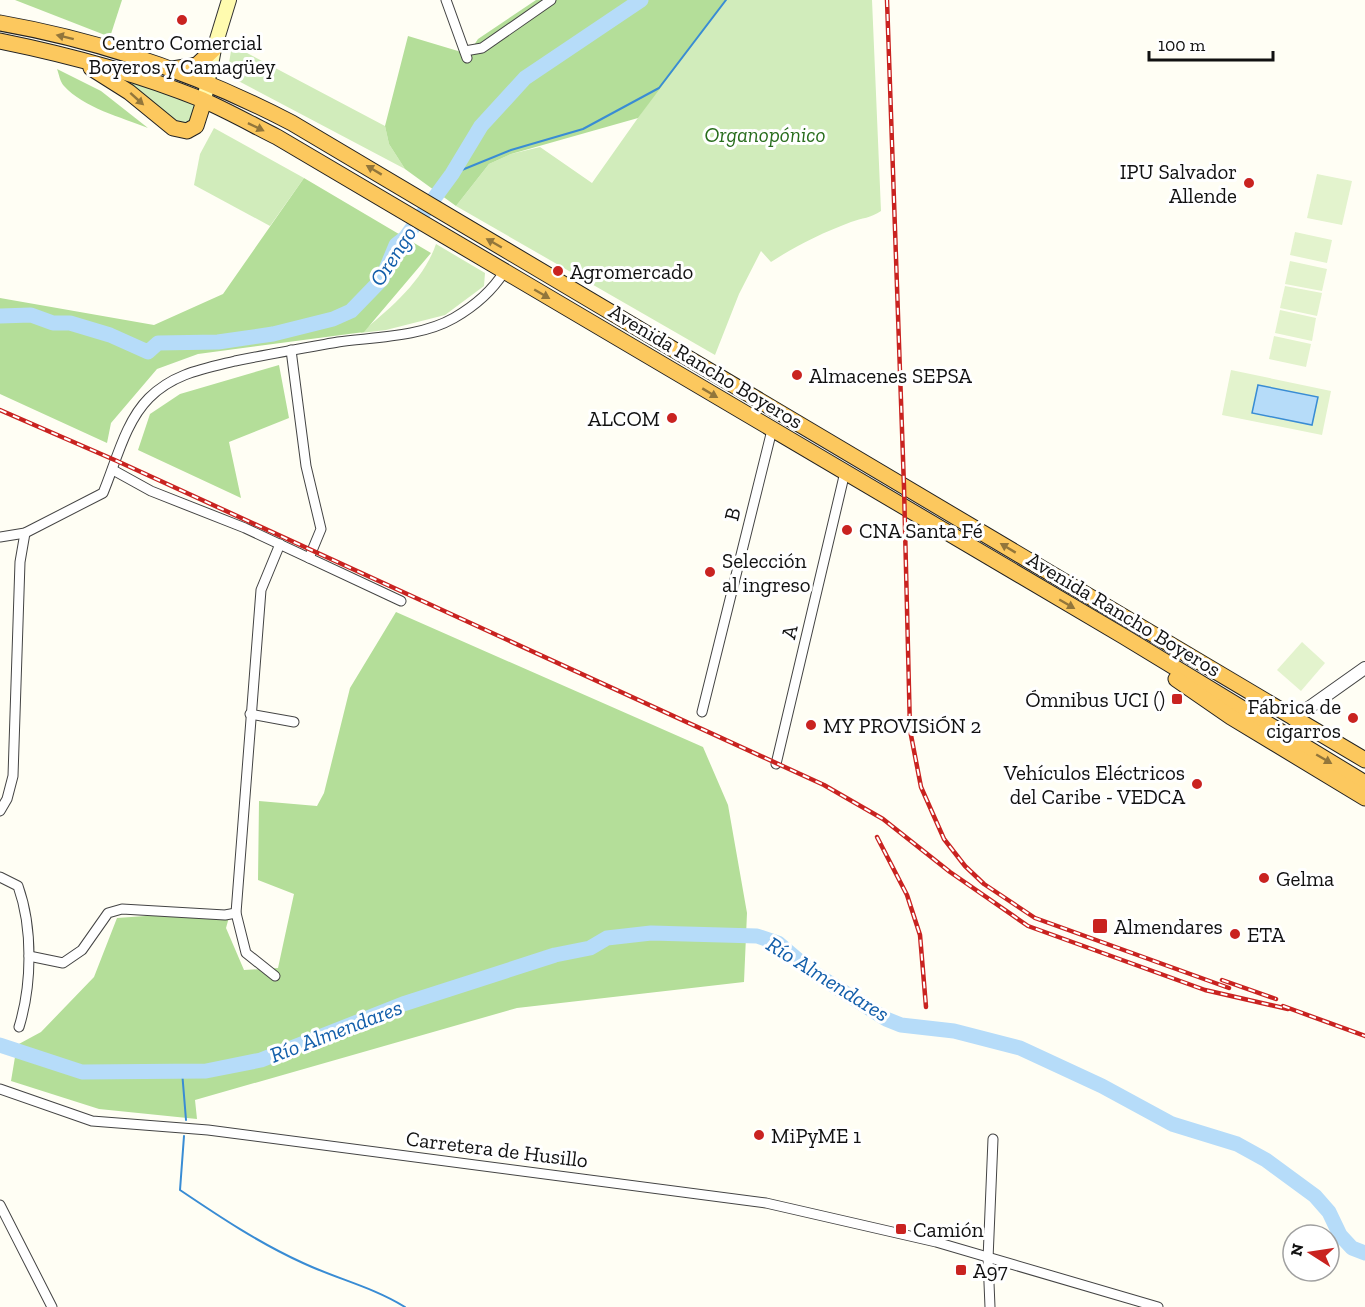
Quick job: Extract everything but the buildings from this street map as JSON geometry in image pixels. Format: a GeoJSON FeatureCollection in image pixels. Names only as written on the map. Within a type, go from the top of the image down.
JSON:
{"type":"FeatureCollection","features":[{"type":"Feature","properties":{"kind":"highway","name":"Avenida Rancho Boyeros"},"geometry":{"type":"LineString","coordinates":[[0,23],[94,44],[162,65],[292,123],[1365,760]]}},
{"type":"Feature","properties":{"kind":"highway","name":"Avenida Rancho Boyeros"},"geometry":{"type":"LineString","coordinates":[[0,41],[49,51],[122,72],[204,101],[277,137],[436,233],[1123,636],[1365,783]]}},
{"type":"Feature","properties":{"kind":"highway"},"geometry":{"type":"LineString","coordinates":[[162,65],[178,69],[193,66],[214,49]]}},
{"type":"Feature","properties":{"kind":"highway"},"geometry":{"type":"LineString","coordinates":[[49,51],[116,82],[168,125],[179,131],[187,131],[196,126],[204,101]]}},
{"type":"Feature","properties":{"kind":"highway"},"geometry":{"type":"LineString","coordinates":[[1123,636],[1209,703],[1365,798]]}},
{"type":"Feature","properties":{"kind":"main road"},"geometry":{"type":"LineString","coordinates":[[204,101],[214,49],[229,0]]}},
{"type":"Feature","properties":{"kind":"street"},"geometry":{"type":"LineString","coordinates":[[446,0],[466,54],[482,48],[551,0]]}},
{"type":"Feature","properties":{"kind":"street"},"geometry":{"type":"LineString","coordinates":[[0,537],[25,533],[103,492],[131,423],[146,400],[168,381],[202,369],[291,350],[427,329],[453,319],[473,305],[496,285],[504,272]]}},
{"type":"Feature","properties":{"kind":"street"},"geometry":{"type":"LineString","coordinates":[[291,350],[306,466],[321,529],[309,558]]}},
{"type":"Feature","properties":{"kind":"street","name":"B"},"geometry":{"type":"LineString","coordinates":[[702,712],[772,430]]}},
{"type":"Feature","properties":{"kind":"street"},"geometry":{"type":"LineString","coordinates":[[113,470],[151,491],[280,544],[400,601]]}},
{"type":"Feature","properties":{"kind":"street","name":"A"},"geometry":{"type":"LineString","coordinates":[[776,764],[845,472]]}},
{"type":"Feature","properties":{"kind":"street"},"geometry":{"type":"LineString","coordinates":[[0,811],[7,799],[15,760],[20,562],[25,533]]}},
{"type":"Feature","properties":{"kind":"street"},"geometry":{"type":"LineString","coordinates":[[275,976],[246,953],[236,913],[261,590],[280,544]]}},
{"type":"Feature","properties":{"kind":"street"},"geometry":{"type":"LineString","coordinates":[[1293,719],[1365,668]]}},
{"type":"Feature","properties":{"kind":"street"},"geometry":{"type":"LineString","coordinates":[[250,714],[294,722]]}},
{"type":"Feature","properties":{"kind":"street"},"geometry":{"type":"LineString","coordinates":[[0,877],[18,886],[25,911],[29,956],[27,1002],[20,1026]]}},
{"type":"Feature","properties":{"kind":"street"},"geometry":{"type":"LineString","coordinates":[[29,956],[63,963],[82,951],[108,913],[122,909],[225,915],[236,913]]}},
{"type":"Feature","properties":{"kind":"street","name":"Carretera de Husillo"},"geometry":{"type":"LineString","coordinates":[[0,1089],[92,1121],[208,1130],[766,1203],[936,1242],[1158,1307]]}},
{"type":"Feature","properties":{"kind":"street"},"geometry":{"type":"LineString","coordinates":[[990,1307],[988,1259],[993,1139]]}},
{"type":"Feature","properties":{"kind":"street"},"geometry":{"type":"LineString","coordinates":[[0,1205],[52,1307]]}},
{"type":"Feature","properties":{"kind":"green space"},"geometry":{"type":"Polygon","coordinates":[[[15,0],[122,0],[110,37],[15,0]]]}},
{"type":"Feature","properties":{"kind":"green space"},"geometry":{"type":"Polygon","coordinates":[[[536,0],[726,0],[638,118],[511,154],[489,164],[456,206],[405,169],[389,144],[385,126],[408,36],[468,54],[478,39],[536,0]]]}},
{"type":"Feature","properties":{"kind":"green space","name":"Organopónico"},"geometry":{"type":"Polygon","coordinates":[[[726,0],[872,0],[881,211],[820,235],[771,262],[761,251],[739,294],[715,355],[456,206],[489,164],[511,154],[540,147],[592,183],[659,88],[726,0]]]}},
{"type":"Feature","properties":{"kind":"green space"},"geometry":{"type":"Polygon","coordinates":[[[232,45],[385,126],[389,144],[405,169],[227,75],[232,45]]]}},
{"type":"Feature","properties":{"kind":"green space"},"geometry":{"type":"Polygon","coordinates":[[[57,69],[101,91],[148,128],[103,111],[72,94],[63,84],[57,69]]]}},
{"type":"Feature","properties":{"kind":"green space"},"geometry":{"type":"Polygon","coordinates":[[[124,79],[194,103],[197,106],[191,123],[181,124],[124,79]]]}},
{"type":"Feature","properties":{"kind":"green space"},"geometry":{"type":"Polygon","coordinates":[[[214,128],[304,178],[270,226],[194,185],[200,154],[214,128]]]}},
{"type":"Feature","properties":{"kind":"green space"},"geometry":{"type":"Polygon","coordinates":[[[1317,174],[1352,181],[1342,225],[1307,218],[1317,174]]]}},
{"type":"Feature","properties":{"kind":"green space"},"geometry":{"type":"Polygon","coordinates":[[[304,178],[431,253],[364,332],[198,354],[157,369],[111,423],[107,443],[0,394],[0,298],[154,325],[223,294],[304,178]]]}},
{"type":"Feature","properties":{"kind":"green space"},"geometry":{"type":"Polygon","coordinates":[[[1295,232],[1332,240],[1327,263],[1290,255],[1295,232]]]}},
{"type":"Feature","properties":{"kind":"green space"},"geometry":{"type":"Polygon","coordinates":[[[436,244],[485,273],[484,286],[445,315],[386,330],[360,333],[394,304],[414,282],[436,244]]]}},
{"type":"Feature","properties":{"kind":"green space"},"geometry":{"type":"Polygon","coordinates":[[[1290,261],[1327,269],[1322,291],[1285,284],[1290,261]]]}},
{"type":"Feature","properties":{"kind":"green space"},"geometry":{"type":"Polygon","coordinates":[[[1285,286],[1322,293],[1317,316],[1280,308],[1285,286]]]}},
{"type":"Feature","properties":{"kind":"green space"},"geometry":{"type":"Polygon","coordinates":[[[1280,310],[1316,318],[1312,341],[1275,333],[1280,310]]]}},
{"type":"Feature","properties":{"kind":"green space"},"geometry":{"type":"Polygon","coordinates":[[[1274,336],[1311,344],[1306,367],[1269,359],[1274,336]]]}},
{"type":"Feature","properties":{"kind":"green space"},"geometry":{"type":"Polygon","coordinates":[[[279,365],[289,418],[229,442],[241,498],[138,450],[150,414],[180,394],[279,365]]]}},
{"type":"Feature","properties":{"kind":"green space"},"geometry":{"type":"Polygon","coordinates":[[[1231,370],[1331,391],[1322,435],[1222,415],[1231,370]]]}},
{"type":"Feature","properties":{"kind":"green space"},"geometry":{"type":"Polygon","coordinates":[[[396,612],[703,747],[728,805],[747,913],[744,982],[517,1008],[195,1100],[197,1119],[99,1109],[11,1081],[17,1045],[41,1032],[94,977],[117,918],[231,910],[226,928],[244,970],[278,968],[294,894],[258,880],[259,801],[317,806],[324,793],[350,688],[396,612]]]}},
{"type":"Feature","properties":{"kind":"green space"},"geometry":{"type":"Polygon","coordinates":[[[1302,642],[1325,663],[1301,691],[1277,670],[1302,642]]]}},
{"type":"Feature","properties":{"kind":"water"},"geometry":{"type":"Polygon","coordinates":[[[1258,385],[1318,397],[1312,425],[1252,413],[1258,385]]]}},
{"type":"Feature","properties":{"kind":"waterway","name":"Orengo"},"geometry":{"type":"LineString","coordinates":[[0,316],[31,315],[53,323],[70,323],[110,335],[148,352],[158,343],[218,342],[273,334],[333,319],[351,311],[382,279],[396,245],[405,238],[452,174],[481,126],[525,78],[641,0]]}},
{"type":"Feature","properties":{"kind":"waterway"},"geometry":{"type":"LineString","coordinates":[[452,174],[511,150],[583,129],[659,88],[726,0]]}},
{"type":"Feature","properties":{"kind":"waterway","name":"Río Almendares"},"geometry":{"type":"LineString","coordinates":[[0,1045],[82,1072],[206,1071],[261,1060],[403,1004],[555,955],[590,948],[607,938],[651,933],[757,936],[778,943],[811,971],[886,1019],[901,1025],[954,1031],[1020,1048],[1102,1086],[1172,1124],[1237,1144],[1266,1160],[1315,1196],[1329,1212],[1340,1235],[1352,1248],[1365,1253]]}},
{"type":"Feature","properties":{"kind":"waterway"},"geometry":{"type":"LineString","coordinates":[[182,1071],[186,1120]]}},
{"type":"Feature","properties":{"kind":"waterway"},"geometry":{"type":"LineString","coordinates":[[184,1136],[180,1190],[271,1247],[405,1307]]}},
{"type":"Feature","properties":{"kind":"railway"},"geometry":{"type":"LineString","coordinates":[[887,0],[910,730],[921,787],[944,839],[965,866],[984,884],[1035,918],[1229,988]]}},
{"type":"Feature","properties":{"kind":"railway"},"geometry":{"type":"LineString","coordinates":[[0,410],[117,461],[824,785],[883,819],[950,872],[1028,926],[1205,990],[1288,1009]]}},
{"type":"Feature","properties":{"kind":"railway"},"geometry":{"type":"LineString","coordinates":[[877,837],[907,895],[920,935],[926,1007]]}},
{"type":"Feature","properties":{"kind":"railway"},"geometry":{"type":"LineString","coordinates":[[1222,980],[1276,999]]}},
{"type":"Feature","properties":{"kind":"railway"},"geometry":{"type":"LineString","coordinates":[[1283,1006],[1365,1036]]}},
{"type":"Feature","properties":{"kind":"place","name":"Centro Comercial Boyeros y Camagüey"},"geometry":{"type":"Point","coordinates":[182,20]}},
{"type":"Feature","properties":{"kind":"place","name":"IPU Salvador Allende"},"geometry":{"type":"Point","coordinates":[1249,183]}},
{"type":"Feature","properties":{"kind":"place","name":"Agromercado"},"geometry":{"type":"Point","coordinates":[558,271]}},
{"type":"Feature","properties":{"kind":"place","name":"Almacenes SEPSA"},"geometry":{"type":"Point","coordinates":[797,375]}},
{"type":"Feature","properties":{"kind":"place","name":"ALCOM"},"geometry":{"type":"Point","coordinates":[672,418]}},
{"type":"Feature","properties":{"kind":"place","name":"CNA Santa Fé"},"geometry":{"type":"Point","coordinates":[847,530]}},
{"type":"Feature","properties":{"kind":"place","name":"Selección al ingreso"},"geometry":{"type":"Point","coordinates":[710,572]}},
{"type":"Feature","properties":{"kind":"place","name":"Ómnibus UCI ()"},"geometry":{"type":"Point","coordinates":[1177,699]}},
{"type":"Feature","properties":{"kind":"place","name":"Fábrica de cigarros"},"geometry":{"type":"Point","coordinates":[1353,718]}},
{"type":"Feature","properties":{"kind":"place","name":"MY PROVISiÓN 2"},"geometry":{"type":"Point","coordinates":[811,725]}},
{"type":"Feature","properties":{"kind":"place","name":"Vehículos Eléctricos del Caribe - VEDCA"},"geometry":{"type":"Point","coordinates":[1197,784]}},
{"type":"Feature","properties":{"kind":"place","name":"Gelma"},"geometry":{"type":"Point","coordinates":[1264,878]}},
{"type":"Feature","properties":{"kind":"place","name":"Almendares"},"geometry":{"type":"Point","coordinates":[1100,926]}},
{"type":"Feature","properties":{"kind":"place","name":"ETA"},"geometry":{"type":"Point","coordinates":[1235,934]}},
{"type":"Feature","properties":{"kind":"place","name":"MiPyME 1"},"geometry":{"type":"Point","coordinates":[759,1135]}},
{"type":"Feature","properties":{"kind":"place","name":"Camión"},"geometry":{"type":"Point","coordinates":[901,1229]}},
{"type":"Feature","properties":{"kind":"place","name":"A97"},"geometry":{"type":"Point","coordinates":[961,1270]}}]}
